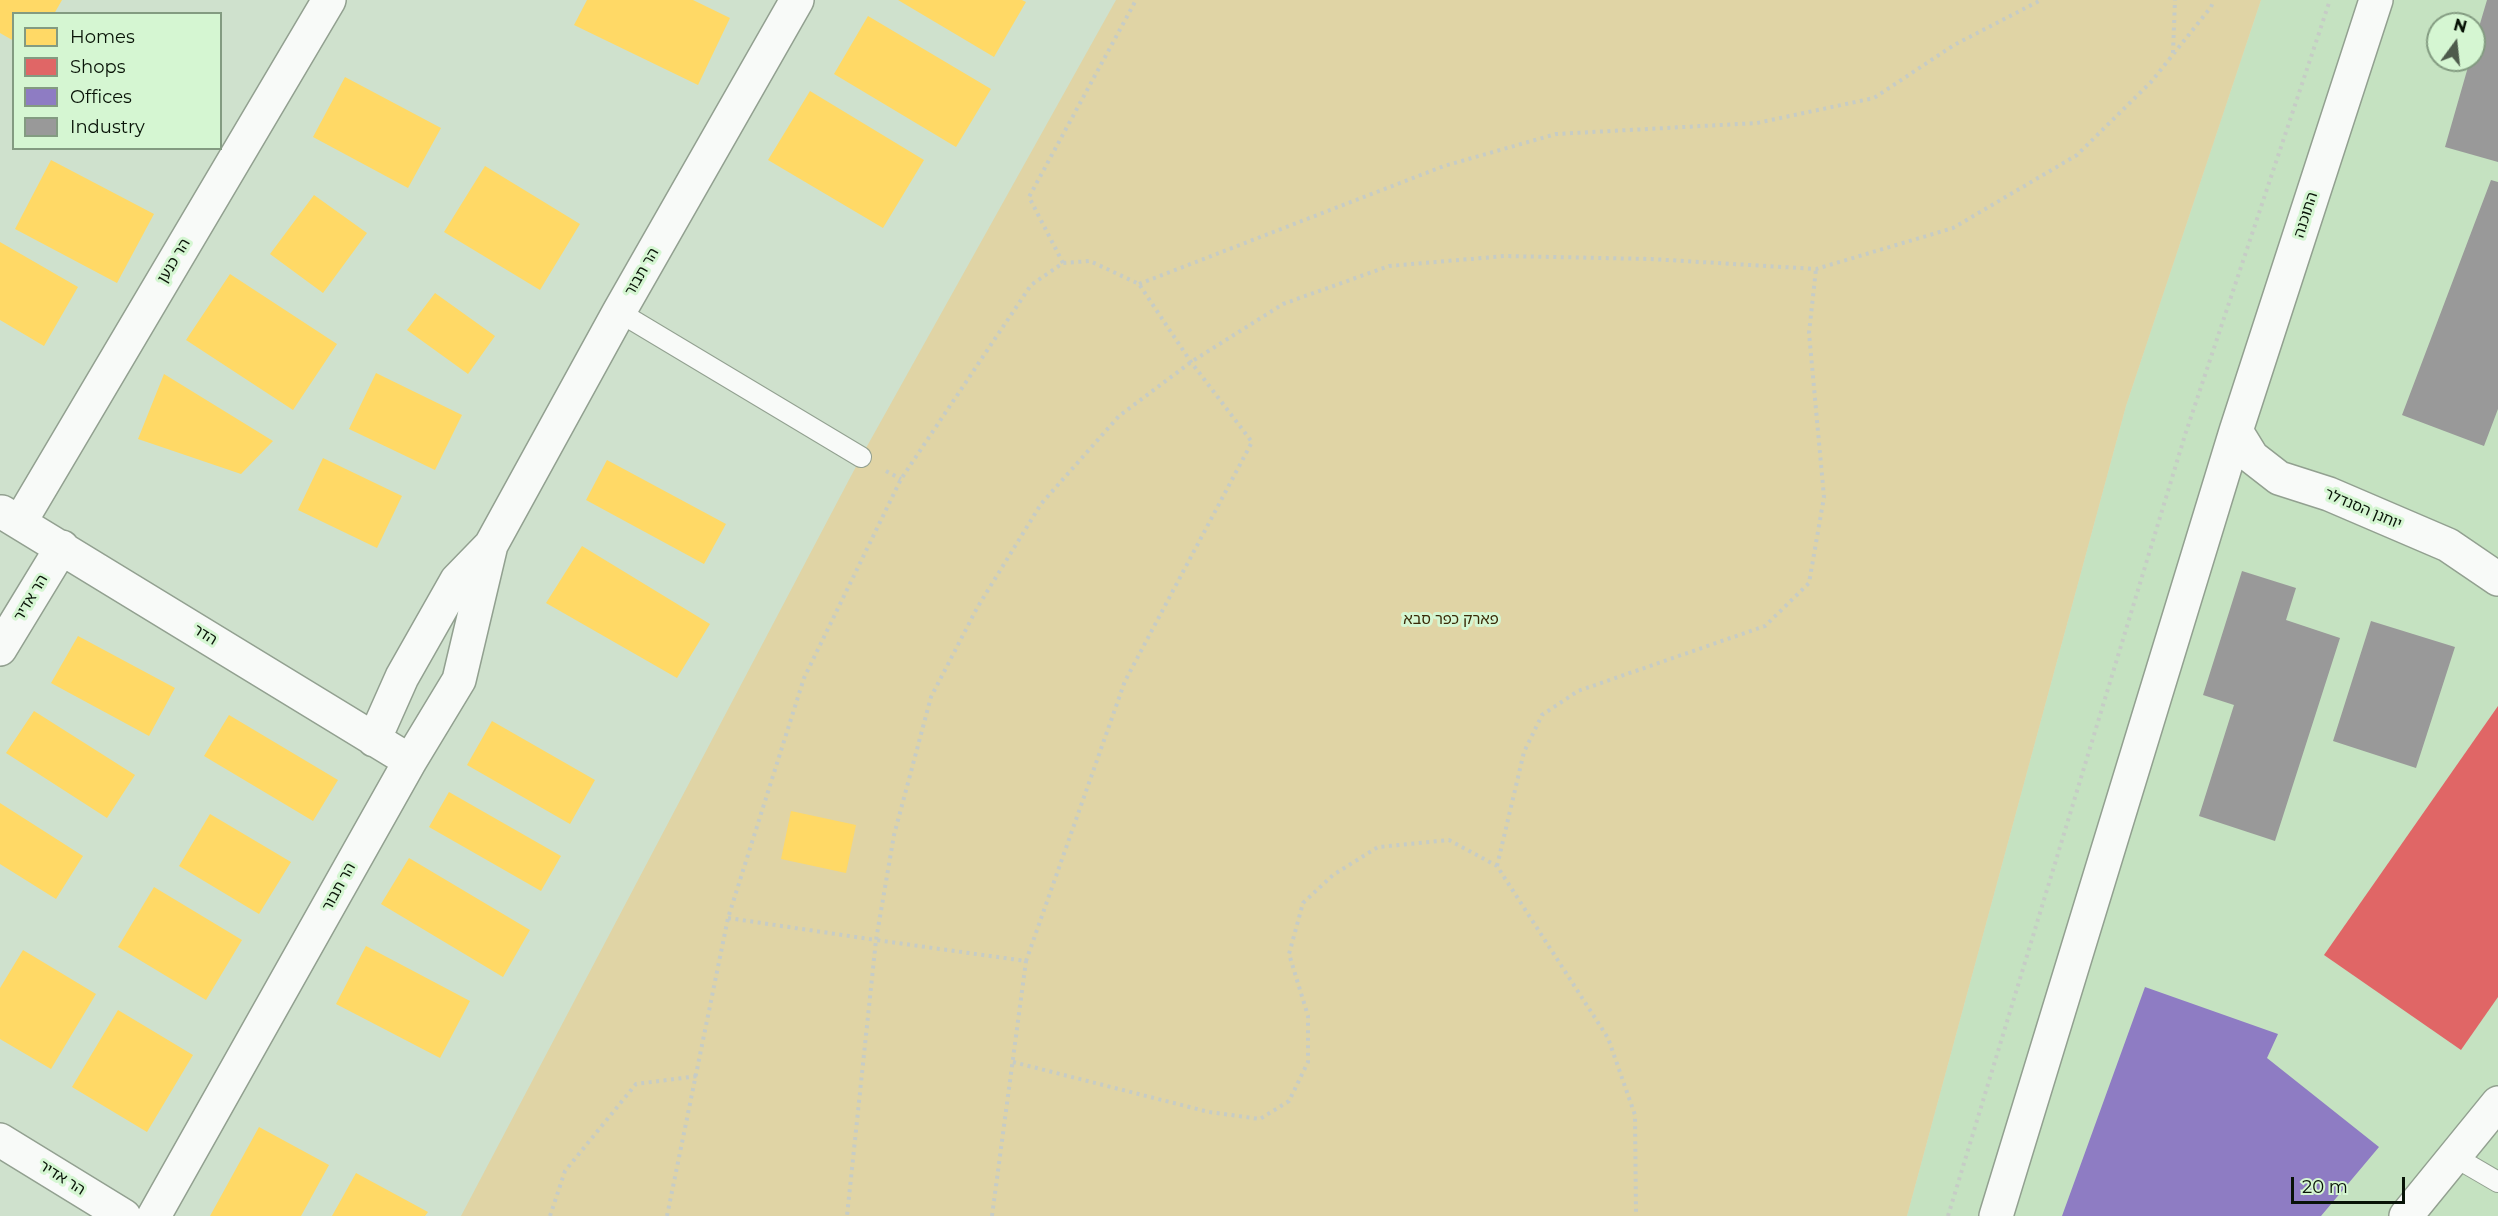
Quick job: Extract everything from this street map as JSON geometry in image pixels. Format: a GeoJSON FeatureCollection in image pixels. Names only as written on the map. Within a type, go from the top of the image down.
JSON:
{"type":"FeatureCollection","features":[{"type":"Feature","properties":{"kind":"street","name":"הר כנען"},"geometry":{"type":"LineString","coordinates":[[10,516],[329,0]]}},
{"type":"Feature","properties":{"kind":"street","name":"הר תבור"},"geometry":{"type":"LineString","coordinates":[[374,740],[402,677],[457,580],[491,545],[619,312],[797,0]]}},
{"type":"Feature","properties":{"kind":"street","name":"התוכנה"},"geometry":{"type":"LineString","coordinates":[[1996,1216],[2236,431],[2376,0]]}},
{"type":"Feature","properties":{"kind":"street","name":"יוחנן הסנדלר"},"geometry":{"type":"LineString","coordinates":[[2236,431],[2252,457],[2279,478],[2330,494],[2448,545],[2498,579]]}},
{"type":"Feature","properties":{"kind":"street","name":"הדר"},"geometry":{"type":"LineString","coordinates":[[10,516],[410,761]]}},
{"type":"Feature","properties":{"kind":"street","name":"הר תבור"},"geometry":{"type":"LineString","coordinates":[[154,1216],[410,761],[459,680],[491,545]]}},
{"type":"Feature","properties":{"kind":"street","name":"הר אדיר"},"geometry":{"type":"LineString","coordinates":[[0,649],[63,547]]}},
{"type":"Feature","properties":{"kind":"street"},"geometry":{"type":"LineString","coordinates":[[2406,1216],[2498,1103]]}},
{"type":"Feature","properties":{"kind":"street","name":"הר אדיר"},"geometry":{"type":"LineString","coordinates":[[0,1140],[106,1211]]}},
{"type":"Feature","properties":{"kind":"lane"},"geometry":{"type":"LineString","coordinates":[[619,312],[861,457]]}},
{"type":"Feature","properties":{"kind":"lane"},"geometry":{"type":"LineString","coordinates":[[2455,1157],[2498,1182]]}},
{"type":"Feature","properties":{"kind":"path"},"geometry":{"type":"LineString","coordinates":[[1063,263],[1029,197],[1136,0]]}},
{"type":"Feature","properties":{"kind":"path"},"geometry":{"type":"LineString","coordinates":[[1139,284],[1444,166],[1556,134],[1757,123],[1874,98],[1954,45],[2041,0]]}},
{"type":"Feature","properties":{"kind":"path"},"geometry":{"type":"LineString","coordinates":[[2173,55],[2175,0]]}},
{"type":"Feature","properties":{"kind":"path"},"geometry":{"type":"LineString","coordinates":[[847,1216],[876,940],[894,835],[931,697],[977,608],[1041,504],[1119,416],[1191,362],[1282,304],[1389,266],[1505,256],[1651,259],[1816,269],[1953,228],[2077,155],[2151,82],[2211,7],[2214,0]]}},
{"type":"Feature","properties":{"kind":"path"},"geometry":{"type":"LineString","coordinates":[[1948,1216],[2185,435],[2330,0]]}},
{"type":"Feature","properties":{"kind":"path"},"geometry":{"type":"LineString","coordinates":[[667,1216],[698,1076],[728,918],[804,678],[901,479],[1031,285],[1063,263],[1090,261],[1139,284],[1191,362],[1252,442],[1125,681],[1026,961],[992,1216]]}},
{"type":"Feature","properties":{"kind":"path"},"geometry":{"type":"LineString","coordinates":[[1497,866],[1524,752],[1542,715],[1578,691],[1765,626],[1809,583],[1824,497],[1809,333],[1816,269]]}},
{"type":"Feature","properties":{"kind":"path"},"geometry":{"type":"LineString","coordinates":[[1013,1062],[1209,1112],[1260,1119],[1289,1101],[1308,1062],[1308,1016],[1289,954],[1303,903],[1333,875],[1378,847],[1449,840],[1497,866],[1608,1038],[1635,1115],[1636,1216]]}},
{"type":"Feature","properties":{"kind":"path"},"geometry":{"type":"LineString","coordinates":[[728,918],[1026,961]]}},
{"type":"Feature","properties":{"kind":"path"},"geometry":{"type":"LineString","coordinates":[[550,1216],[565,1171],[636,1083],[698,1076]]}},
{"type":"Feature","properties":{"kind":"shaded area"},"geometry":{"type":"Polygon","coordinates":[[[2261,0],[2498,0],[2498,1216],[1907,1216],[2126,406],[2261,0]]]}},
{"type":"Feature","properties":{"kind":"green space","name":"פארק כפר סבא"},"geometry":{"type":"Polygon","coordinates":[[[1116,0],[2261,0],[2126,406],[1907,1216],[461,1216],[861,457],[1116,0]]]}},
{"type":"Feature","properties":{"kind":"building: Homes"},"geometry":{"type":"Polygon","coordinates":[[[0,0],[62,0],[55,12],[12,12],[12,40],[0,33],[0,0]]]}},
{"type":"Feature","properties":{"kind":"building: Homes"},"geometry":{"type":"Polygon","coordinates":[[[587,0],[693,0],[730,18],[698,85],[574,25],[587,0]]]}},
{"type":"Feature","properties":{"kind":"building: Homes"},"geometry":{"type":"Polygon","coordinates":[[[898,0],[1022,0],[1026,2],[994,57],[898,0]]]}},
{"type":"Feature","properties":{"kind":"building: Homes"},"geometry":{"type":"Polygon","coordinates":[[[868,16],[991,89],[956,147],[834,74],[868,16]]]}},
{"type":"Feature","properties":{"kind":"building: Homes"},"geometry":{"type":"Polygon","coordinates":[[[345,77],[441,128],[408,188],[313,137],[345,77]]]}},
{"type":"Feature","properties":{"kind":"building: Homes"},"geometry":{"type":"Polygon","coordinates":[[[810,91],[924,160],[883,228],[768,160],[810,91]]]}},
{"type":"Feature","properties":{"kind":"building: Homes"},"geometry":{"type":"Polygon","coordinates":[[[51,160],[154,214],[117,283],[15,229],[51,160]]]}},
{"type":"Feature","properties":{"kind":"building: Homes"},"geometry":{"type":"Polygon","coordinates":[[[485,166],[580,224],[540,290],[444,232],[485,166]]]}},
{"type":"Feature","properties":{"kind":"building: Homes"},"geometry":{"type":"Polygon","coordinates":[[[314,195],[367,233],[323,293],[270,254],[314,195]]]}},
{"type":"Feature","properties":{"kind":"building: Homes"},"geometry":{"type":"Polygon","coordinates":[[[0,242],[78,287],[44,346],[0,320],[0,242]]]}},
{"type":"Feature","properties":{"kind":"building: Homes"},"geometry":{"type":"Polygon","coordinates":[[[230,274],[337,344],[293,410],[186,340],[230,274]]]}},
{"type":"Feature","properties":{"kind":"building: Homes"},"geometry":{"type":"Polygon","coordinates":[[[435,293],[495,336],[468,374],[407,330],[435,293]]]}},
{"type":"Feature","properties":{"kind":"building: Homes"},"geometry":{"type":"Polygon","coordinates":[[[376,373],[462,415],[435,470],[349,429],[376,373]]]}},
{"type":"Feature","properties":{"kind":"building: Homes"},"geometry":{"type":"Polygon","coordinates":[[[164,374],[273,441],[241,474],[138,439],[164,374]]]}},
{"type":"Feature","properties":{"kind":"building: Homes"},"geometry":{"type":"Polygon","coordinates":[[[323,458],[402,496],[377,548],[298,510],[323,458]]]}},
{"type":"Feature","properties":{"kind":"building: Homes"},"geometry":{"type":"Polygon","coordinates":[[[607,460],[726,524],[704,564],[586,500],[607,460]]]}},
{"type":"Feature","properties":{"kind":"building: Homes"},"geometry":{"type":"Polygon","coordinates":[[[582,546],[710,624],[677,678],[546,603],[582,546]]]}},
{"type":"Feature","properties":{"kind":"building: Homes"},"geometry":{"type":"Polygon","coordinates":[[[78,636],[175,688],[149,736],[51,683],[78,636]]]}},
{"type":"Feature","properties":{"kind":"building: Homes"},"geometry":{"type":"Polygon","coordinates":[[[34,711],[135,775],[107,818],[6,753],[34,711]]]}},
{"type":"Feature","properties":{"kind":"building: Homes"},"geometry":{"type":"Polygon","coordinates":[[[229,715],[338,780],[313,821],[204,756],[229,715]]]}},
{"type":"Feature","properties":{"kind":"building: Homes"},"geometry":{"type":"Polygon","coordinates":[[[492,721],[595,780],[570,824],[467,765],[492,721]]]}},
{"type":"Feature","properties":{"kind":"building: Homes"},"geometry":{"type":"Polygon","coordinates":[[[449,792],[561,856],[541,891],[429,827],[449,792]]]}},
{"type":"Feature","properties":{"kind":"building: Homes"},"geometry":{"type":"Polygon","coordinates":[[[0,803],[83,856],[56,899],[0,864],[0,803]]]}},
{"type":"Feature","properties":{"kind":"building: Homes"},"geometry":{"type":"Polygon","coordinates":[[[791,811],[856,825],[846,873],[781,859],[791,811]]]}},
{"type":"Feature","properties":{"kind":"building: Homes"},"geometry":{"type":"Polygon","coordinates":[[[210,814],[291,862],[259,914],[179,866],[210,814]]]}},
{"type":"Feature","properties":{"kind":"building: Homes"},"geometry":{"type":"Polygon","coordinates":[[[409,858],[530,930],[503,977],[381,904],[409,858]]]}},
{"type":"Feature","properties":{"kind":"building: Homes"},"geometry":{"type":"Polygon","coordinates":[[[154,887],[242,940],[206,1000],[118,947],[154,887]]]}},
{"type":"Feature","properties":{"kind":"building: Homes"},"geometry":{"type":"Polygon","coordinates":[[[366,946],[470,1001],[440,1058],[336,1004],[366,946]]]}},
{"type":"Feature","properties":{"kind":"building: Homes"},"geometry":{"type":"Polygon","coordinates":[[[23,950],[96,994],[51,1069],[0,1039],[0,988],[23,950]]]}},
{"type":"Feature","properties":{"kind":"building: Homes"},"geometry":{"type":"Polygon","coordinates":[[[118,1010],[193,1055],[147,1132],[72,1087],[118,1010]]]}},
{"type":"Feature","properties":{"kind":"building: Homes"},"geometry":{"type":"Polygon","coordinates":[[[259,1127],[329,1165],[301,1216],[210,1216],[259,1127]]]}},
{"type":"Feature","properties":{"kind":"building: Homes"},"geometry":{"type":"Polygon","coordinates":[[[356,1173],[428,1212],[425,1216],[332,1216],[356,1173]]]}},
{"type":"Feature","properties":{"kind":"building: Shops"},"geometry":{"type":"Polygon","coordinates":[[[2498,706],[2498,997],[2461,1050],[2324,955],[2498,706]]]}},
{"type":"Feature","properties":{"kind":"building: Offices"},"geometry":{"type":"Polygon","coordinates":[[[2145,987],[2278,1034],[2267,1058],[2379,1147],[2321,1216],[2062,1216],[2145,987]]]}},
{"type":"Feature","properties":{"kind":"building: Industry"},"geometry":{"type":"Polygon","coordinates":[[[2487,0],[2498,0],[2498,162],[2445,147],[2467,72],[2486,72],[2486,12],[2483,12],[2487,0]]]}},
{"type":"Feature","properties":{"kind":"building: Industry"},"geometry":{"type":"Polygon","coordinates":[[[2491,180],[2498,182],[2498,409],[2484,446],[2402,415],[2491,180]]]}},
{"type":"Feature","properties":{"kind":"building: Industry"},"geometry":{"type":"Polygon","coordinates":[[[2242,571],[2296,588],[2286,620],[2340,638],[2275,841],[2199,816],[2234,705],[2203,695],[2242,571]]]}},
{"type":"Feature","properties":{"kind":"building: Industry"},"geometry":{"type":"Polygon","coordinates":[[[2371,621],[2455,647],[2416,768],[2333,741],[2371,621]]]}}]}
